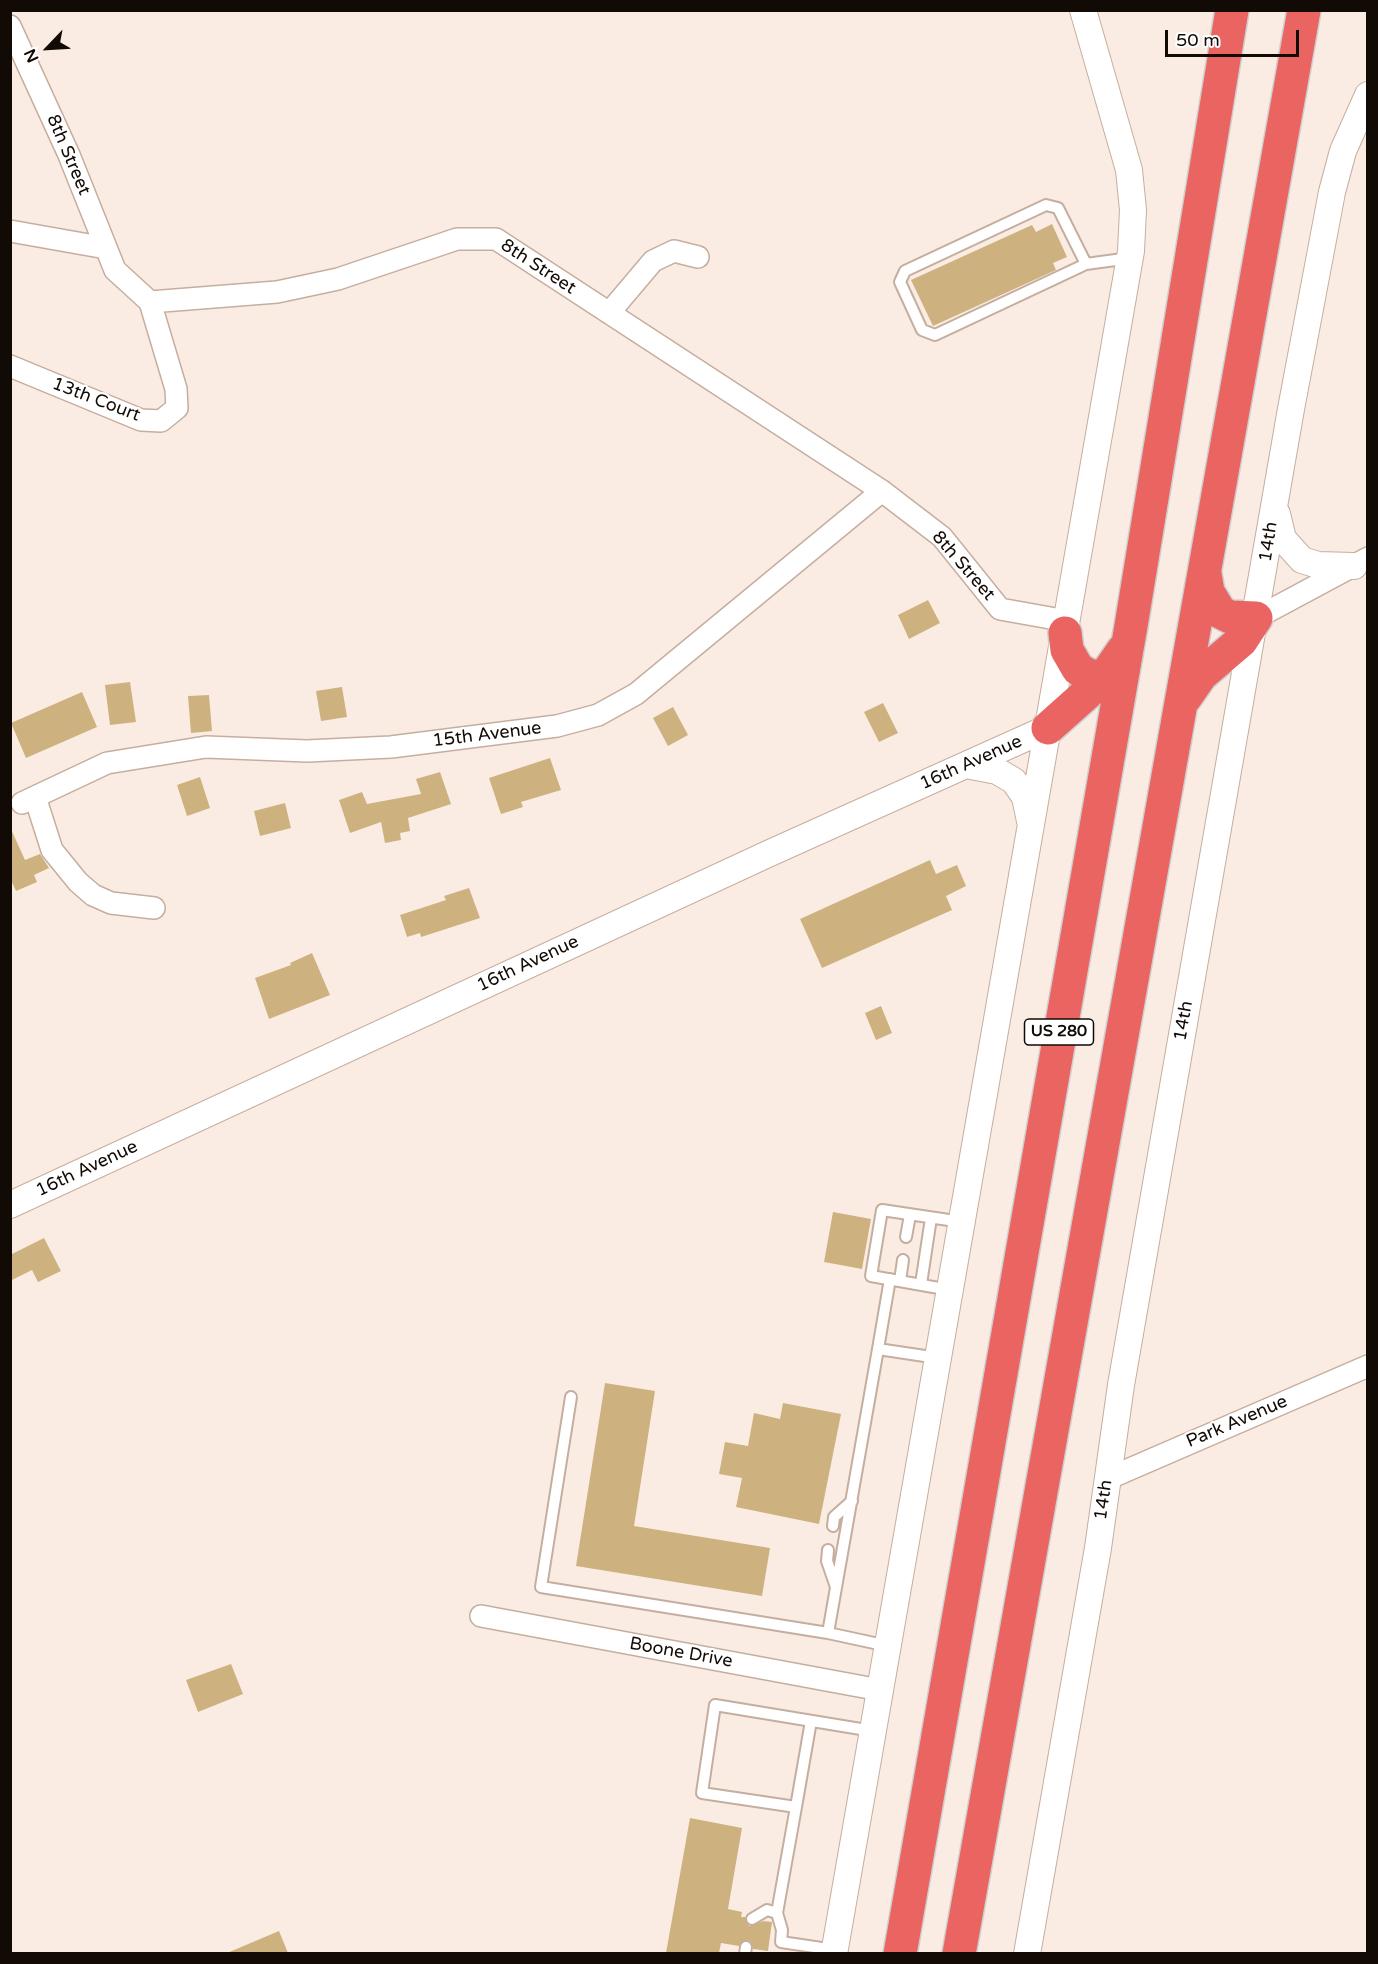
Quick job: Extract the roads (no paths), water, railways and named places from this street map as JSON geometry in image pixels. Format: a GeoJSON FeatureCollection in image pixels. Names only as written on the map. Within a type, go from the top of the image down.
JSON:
{"type":"FeatureCollection","features":[{"type":"Feature","properties":{"kind":"highway","name":"US 280"},"geometry":{"type":"LineString","coordinates":[[900,1953],[1128,642],[1232,10]]}},
{"type":"Feature","properties":{"kind":"highway","name":"US 280"},"geometry":{"type":"LineString","coordinates":[[959,1953],[1088,1215],[1205,574],[1304,10]]}},
{"type":"Feature","properties":{"kind":"highway"},"geometry":{"type":"LineString","coordinates":[[1182,702],[1197,679],[1241,640],[1256,618],[1223,614],[1210,597],[1205,574]]}},
{"type":"Feature","properties":{"kind":"highway"},"geometry":{"type":"LineString","coordinates":[[1066,627],[1067,650],[1078,669],[1092,677],[1108,674]]}},
{"type":"Feature","properties":{"kind":"highway"},"geometry":{"type":"LineString","coordinates":[[1048,728],[1108,674],[1128,642]]}},
{"type":"Feature","properties":{"kind":"highway"},"geometry":{"type":"LineString","coordinates":[[1048,728],[1092,730],[1100,740],[1105,769]]}},
{"type":"Feature","properties":{"kind":"street"},"geometry":{"type":"LineString","coordinates":[[835,1952],[1130,258],[1133,210],[1129,170],[1083,10]]}},
{"type":"Feature","properties":{"kind":"street","name":"8th Street"},"geometry":{"type":"LineString","coordinates":[[10,26],[69,155],[115,270],[150,302],[277,292],[338,279],[457,239],[496,239],[882,490],[942,537],[1000,609],[1066,627]]}},
{"type":"Feature","properties":{"kind":"street","name":"14th"},"geometry":{"type":"LineString","coordinates":[[1027,1953],[1098,1548],[1123,1373],[1332,192],[1343,151],[1368,95]]}},
{"type":"Feature","properties":{"kind":"street"},"geometry":{"type":"LineString","coordinates":[[10,231],[106,248]]}},
{"type":"Feature","properties":{"kind":"street"},"geometry":{"type":"LineString","coordinates":[[609,314],[653,261],[674,251],[698,257]]}},
{"type":"Feature","properties":{"kind":"street","name":"13th Court"},"geometry":{"type":"LineString","coordinates":[[10,366],[141,420],[161,421],[177,408],[176,389],[150,302]]}},
{"type":"Feature","properties":{"kind":"street","name":"15th Avenue"},"geometry":{"type":"LineString","coordinates":[[154,908],[111,903],[93,895],[78,882],[52,850],[29,800],[107,763],[206,747],[307,751],[391,747],[557,726],[598,715],[636,694],[663,673],[882,490]]}},
{"type":"Feature","properties":{"kind":"street"},"geometry":{"type":"LineString","coordinates":[[1275,504],[1280,532],[1295,555],[1314,565],[1361,562]]}},
{"type":"Feature","properties":{"kind":"street"},"geometry":{"type":"LineString","coordinates":[[1256,618],[1361,562]]}},
{"type":"Feature","properties":{"kind":"street","name":"16th Avenue"},"geometry":{"type":"LineString","coordinates":[[10,1205],[371,1036],[1048,728]]}},
{"type":"Feature","properties":{"kind":"street"},"geometry":{"type":"LineString","coordinates":[[966,765],[997,771],[1014,781],[1025,797],[1031,827]]}},
{"type":"Feature","properties":{"kind":"street","name":"Park Avenue"},"geometry":{"type":"LineString","coordinates":[[1107,1479],[1368,1366]]}},
{"type":"Feature","properties":{"kind":"street","name":"Boone Drive"},"geometry":{"type":"LineString","coordinates":[[481,1616],[880,1689]]}},
{"type":"Feature","properties":{"kind":"lane"},"geometry":{"type":"LineString","coordinates":[[1086,264],[1058,208],[1046,205],[905,271],[900,282],[922,330],[935,335],[1086,264],[1130,258]]}},
{"type":"Feature","properties":{"kind":"lane"},"geometry":{"type":"LineString","coordinates":[[950,1290],[871,1276],[882,1210],[962,1222]]}},
{"type":"Feature","properties":{"kind":"lane"},"geometry":{"type":"LineString","coordinates":[[906,1238],[910,1215]]}},
{"type":"Feature","properties":{"kind":"lane"},"geometry":{"type":"LineString","coordinates":[[921,1284],[931,1218]]}},
{"type":"Feature","properties":{"kind":"lane"},"geometry":{"type":"LineString","coordinates":[[828,1633],[878,1349],[895,1280],[903,1260]]}},
{"type":"Feature","properties":{"kind":"lane"},"geometry":{"type":"LineString","coordinates":[[878,1349],[938,1358]]}},
{"type":"Feature","properties":{"kind":"lane"},"geometry":{"type":"LineString","coordinates":[[571,1397],[541,1587],[828,1633],[888,1646]]}},
{"type":"Feature","properties":{"kind":"lane"},"geometry":{"type":"LineString","coordinates":[[833,1526],[834,1517],[852,1501]]}},
{"type":"Feature","properties":{"kind":"lane"},"geometry":{"type":"LineString","coordinates":[[828,1550],[826,1561],[836,1589]]}},
{"type":"Feature","properties":{"kind":"lane"},"geometry":{"type":"LineString","coordinates":[[796,1807],[702,1793],[715,1705],[873,1731]]}},
{"type":"Feature","properties":{"kind":"lane"},"geometry":{"type":"LineString","coordinates":[[777,1953],[782,1930],[777,1913],[811,1721]]}},
{"type":"Feature","properties":{"kind":"lane"},"geometry":{"type":"LineString","coordinates":[[752,1918],[767,1910],[777,1913]]}},
{"type":"Feature","properties":{"kind":"lane"},"geometry":{"type":"LineString","coordinates":[[781,1942],[835,1952]]}}]}
